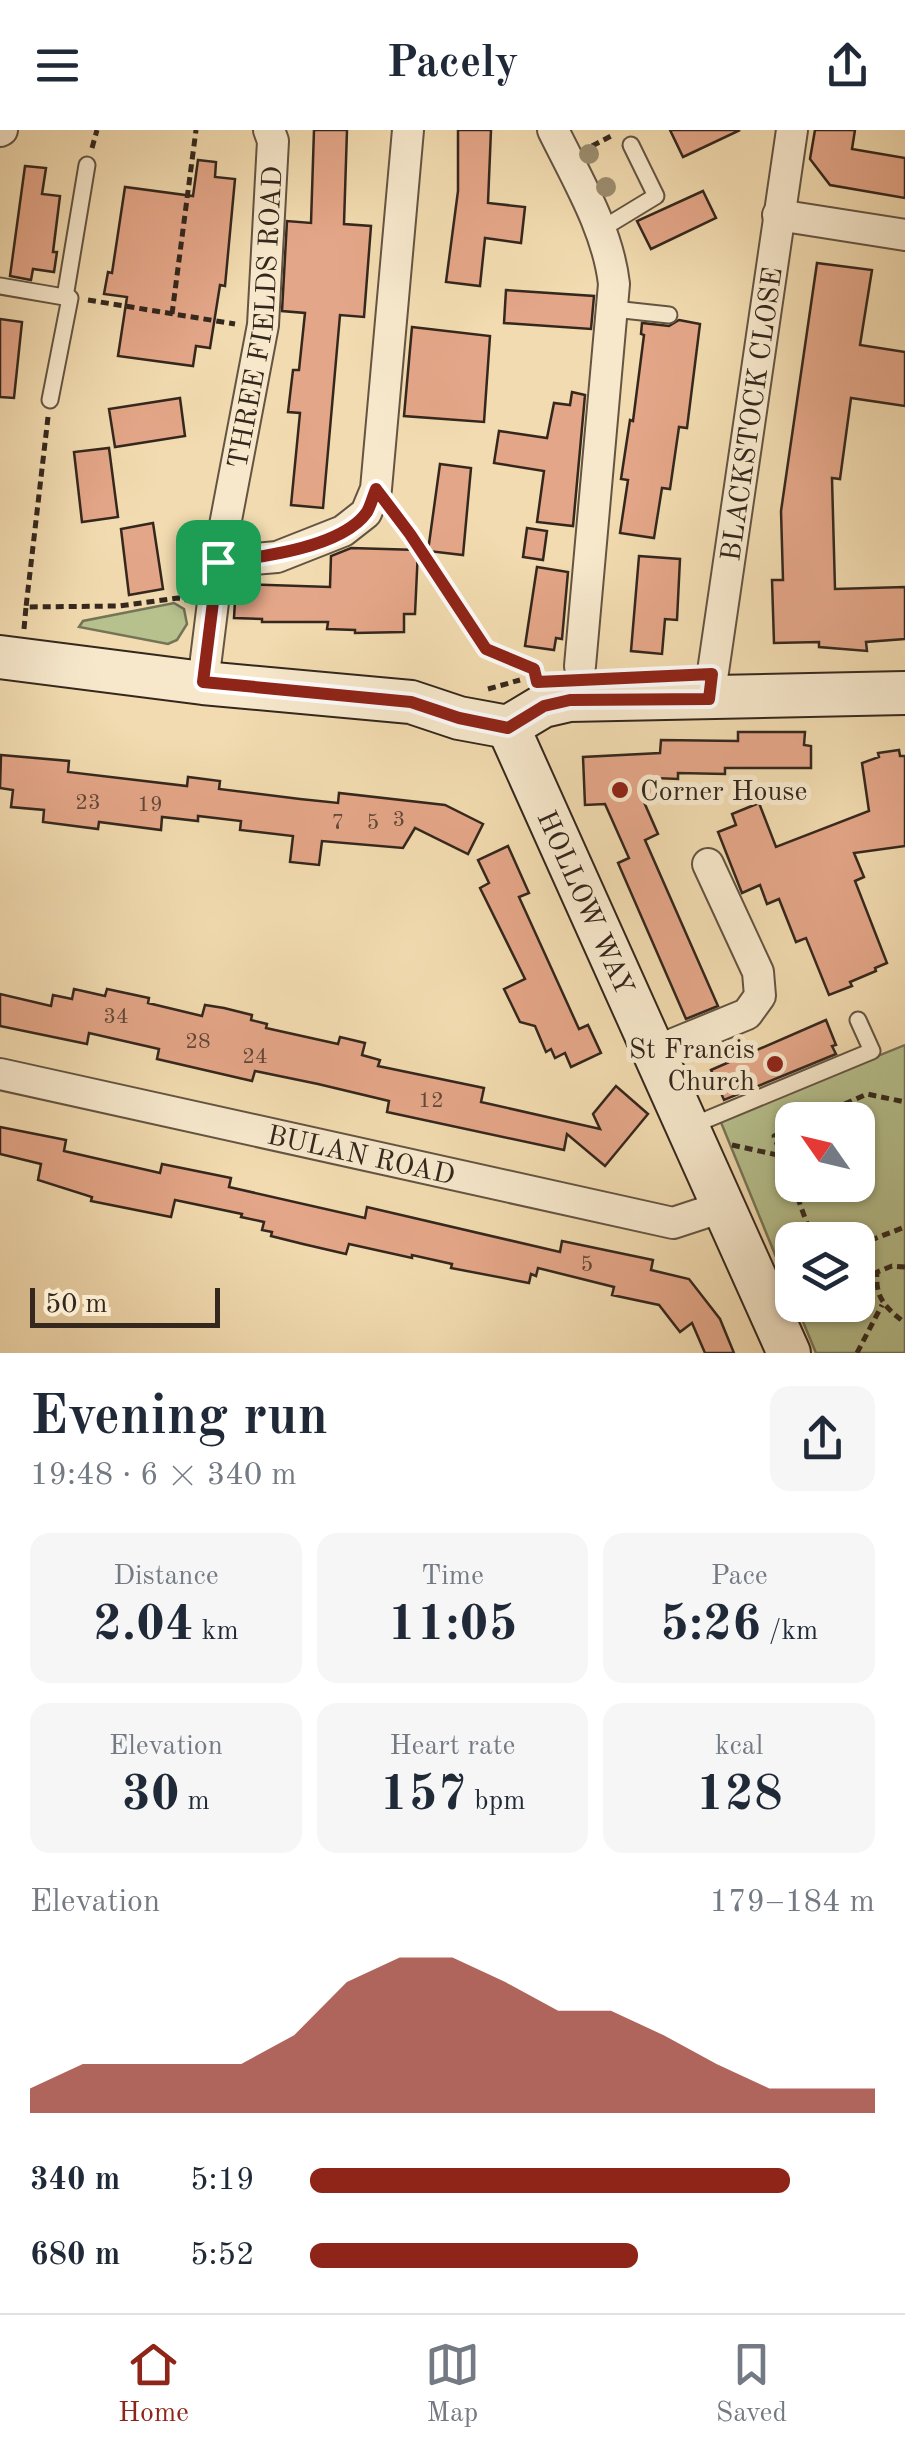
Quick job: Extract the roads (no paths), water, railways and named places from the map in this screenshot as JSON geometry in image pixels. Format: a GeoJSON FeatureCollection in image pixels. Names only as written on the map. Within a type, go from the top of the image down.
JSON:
{"type":"FeatureCollection","features":[{"type":"Feature","properties":{"kind":"main road"},"geometry":{"type":"LineString","coordinates":[[0,658],[411,702],[459,718],[508,728],[544,706],[570,700],[905,694]]}},
{"type":"Feature","properties":{"kind":"main road","name":"HOLLOW WAY"},"geometry":{"type":"LineString","coordinates":[[508,728],[789,1353]]}},
{"type":"Feature","properties":{"kind":"street","name":"THREE FIELDS ROAD"},"geometry":{"type":"LineString","coordinates":[[203,682],[218,562],[263,326],[273,141],[269,130]]}},
{"type":"Feature","properties":{"kind":"street"},"geometry":{"type":"LineString","coordinates":[[218,562],[276,556],[344,531],[366,513],[376,489],[408,130]]}},
{"type":"Feature","properties":{"kind":"street"},"geometry":{"type":"LineString","coordinates":[[553,130],[600,230],[612,265],[614,309],[580,666]]}},
{"type":"Feature","properties":{"kind":"street","name":"BLACKSTOCK CLOSE"},"geometry":{"type":"LineString","coordinates":[[709,699],[792,130]]}},
{"type":"Feature","properties":{"kind":"street"},"geometry":{"type":"LineString","coordinates":[[778,215],[905,235]]}},
{"type":"Feature","properties":{"kind":"street"},"geometry":{"type":"LineString","coordinates":[[654,1052],[746,1014],[760,996],[758,972],[708,864]]}},
{"type":"Feature","properties":{"kind":"street","name":"BULAN ROAD"},"geometry":{"type":"LineString","coordinates":[[0,1074],[674,1223],[722,1207]]}},
{"type":"Feature","properties":{"kind":"lane"},"geometry":{"type":"LineString","coordinates":[[600,230],[656,196],[626,138]]}},
{"type":"Feature","properties":{"kind":"lane"},"geometry":{"type":"LineString","coordinates":[[50,400],[87,165]]}},
{"type":"Feature","properties":{"kind":"lane"},"geometry":{"type":"LineString","coordinates":[[0,286],[68,297]]}},
{"type":"Feature","properties":{"kind":"lane"},"geometry":{"type":"LineString","coordinates":[[614,309],[669,315]]}},
{"type":"Feature","properties":{"kind":"lane"},"geometry":{"type":"LineString","coordinates":[[691,1136],[872,1051],[858,1020]]}},
{"type":"Feature","properties":{"kind":"place","name":"Corner House"},"geometry":{"type":"Point","coordinates":[620,790]}},
{"type":"Feature","properties":{"kind":"place","name":"St Francis Church"},"geometry":{"type":"Point","coordinates":[775,1064]}}]}
